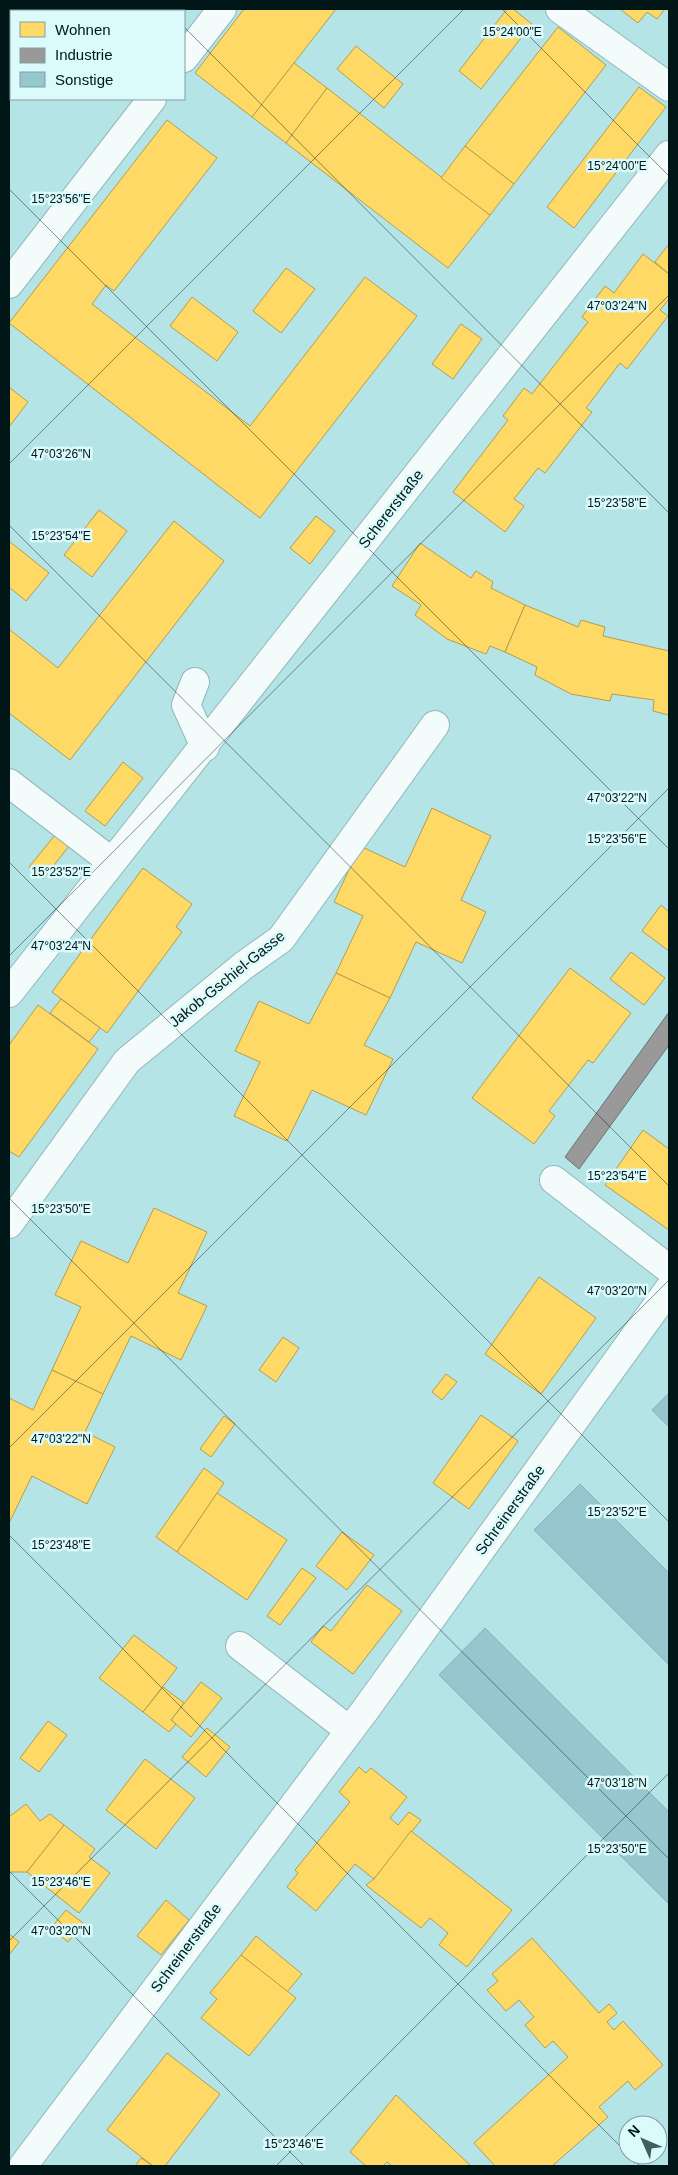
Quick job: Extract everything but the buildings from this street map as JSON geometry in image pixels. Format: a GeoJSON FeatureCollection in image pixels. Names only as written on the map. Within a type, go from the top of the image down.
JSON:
{"type":"FeatureCollection","features":[{"type":"Feature","properties":{"kind":"street"},"geometry":{"type":"LineString","coordinates":[[185,57],[222,9]]}},
{"type":"Feature","properties":{"kind":"street"},"geometry":{"type":"LineString","coordinates":[[560,9],[669,87]]}},
{"type":"Feature","properties":{"kind":"street"},"geometry":{"type":"LineString","coordinates":[[9,284],[151,100]]}},
{"type":"Feature","properties":{"kind":"street","name":"Schererstraße"},"geometry":{"type":"LineString","coordinates":[[9,993],[669,155]]}},
{"type":"Feature","properties":{"kind":"street"},"geometry":{"type":"LineString","coordinates":[[195,682],[186,705],[204,746]]}},
{"type":"Feature","properties":{"kind":"street","name":"Jakob-Gschiel-Gasse"},"geometry":{"type":"LineString","coordinates":[[9,1224],[127,1061],[242,966],[281,939],[435,725]]}},
{"type":"Feature","properties":{"kind":"street"},"geometry":{"type":"LineString","coordinates":[[9,783],[112,862]]}},
{"type":"Feature","properties":{"kind":"street"},"geometry":{"type":"LineString","coordinates":[[554,1180],[669,1269]]}},
{"type":"Feature","properties":{"kind":"street","name":"Schreinerstraße"},"geometry":{"type":"LineString","coordinates":[[23,2166],[349,1730],[669,1289]]}},
{"type":"Feature","properties":{"kind":"street"},"geometry":{"type":"LineString","coordinates":[[240,1646],[349,1730]]}}]}
